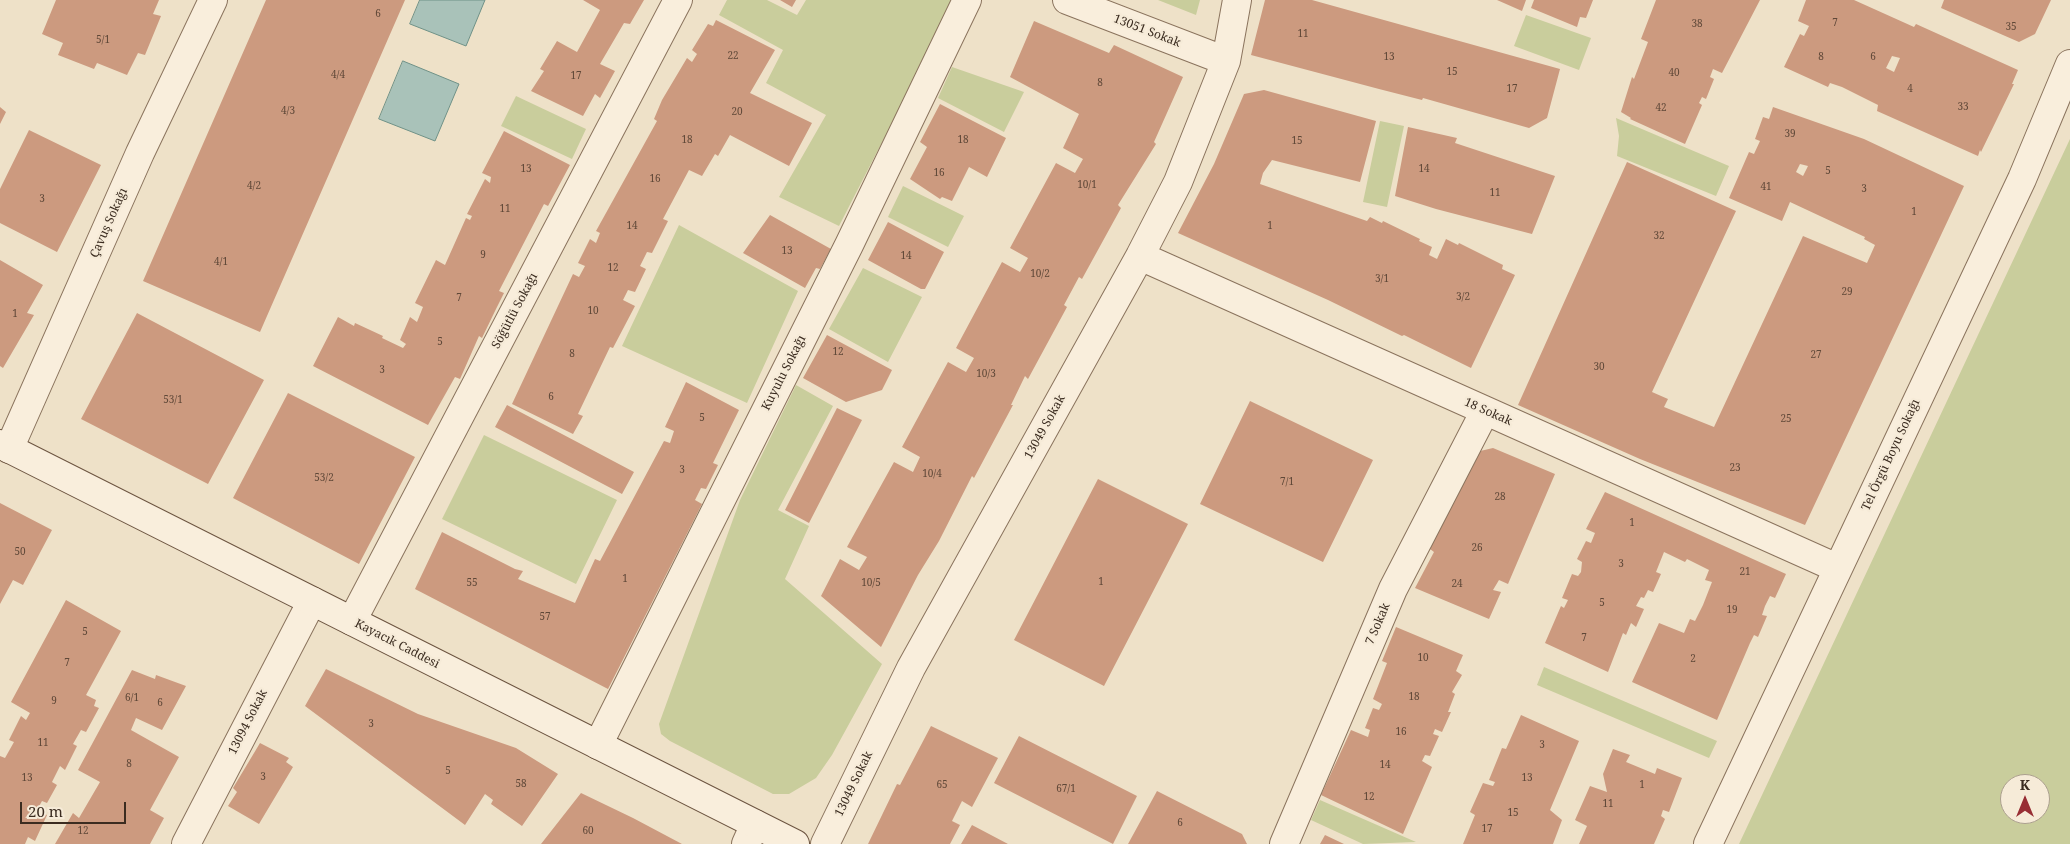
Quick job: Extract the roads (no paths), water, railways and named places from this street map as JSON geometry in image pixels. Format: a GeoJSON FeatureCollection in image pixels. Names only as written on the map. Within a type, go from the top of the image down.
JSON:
{"type":"FeatureCollection","features":[{"type":"Feature","properties":{"kind":"street","name":"Çavuş Sokağı"},"geometry":{"type":"LineString","coordinates":[[4,446],[213,0]]}},
{"type":"Feature","properties":{"kind":"street","name":"Söğütlü Sokağı"},"geometry":{"type":"LineString","coordinates":[[352,621],[678,0]]}},
{"type":"Feature","properties":{"kind":"street","name":"Kuyulu Sokağı"},"geometry":{"type":"LineString","coordinates":[[598,745],[848,245],[967,0]]}},
{"type":"Feature","properties":{"kind":"street","name":"13051 Sokak"},"geometry":{"type":"LineString","coordinates":[[1067,0],[1226,61]]}},
{"type":"Feature","properties":{"kind":"street","name":"13049 Sokak"},"geometry":{"type":"LineString","coordinates":[[825,844],[911,668],[1140,256],[1178,182],[1226,61],[1237,0]]}},
{"type":"Feature","properties":{"kind":"street","name":"Tel Örgü Boyu Sokağı"},"geometry":{"type":"LineString","coordinates":[[1708,844],[2022,179],[2070,64]]}},
{"type":"Feature","properties":{"kind":"street","name":"18 Sokak"},"geometry":{"type":"LineString","coordinates":[[1140,256],[1837,568]]}},
{"type":"Feature","properties":{"kind":"street","name":"7 Sokak"},"geometry":{"type":"LineString","coordinates":[[1284,844],[1393,589],[1485,411]]}},
{"type":"Feature","properties":{"kind":"street","name":"Kayacık Caddesi"},"geometry":{"type":"LineString","coordinates":[[4,446],[598,745],[751,834],[795,844]]}},
{"type":"Feature","properties":{"kind":"street","name":"13094 Sokak"},"geometry":{"type":"LineString","coordinates":[[186,844],[312,601]]}},
{"type":"Feature","properties":{"kind":"water"},"geometry":{"type":"Polygon","coordinates":[[[420,0],[485,0],[466,46],[410,24],[420,0]]]}},
{"type":"Feature","properties":{"kind":"water"},"geometry":{"type":"Polygon","coordinates":[[[403,61],[459,84],[435,141],[379,119],[403,61]]]}}]}
